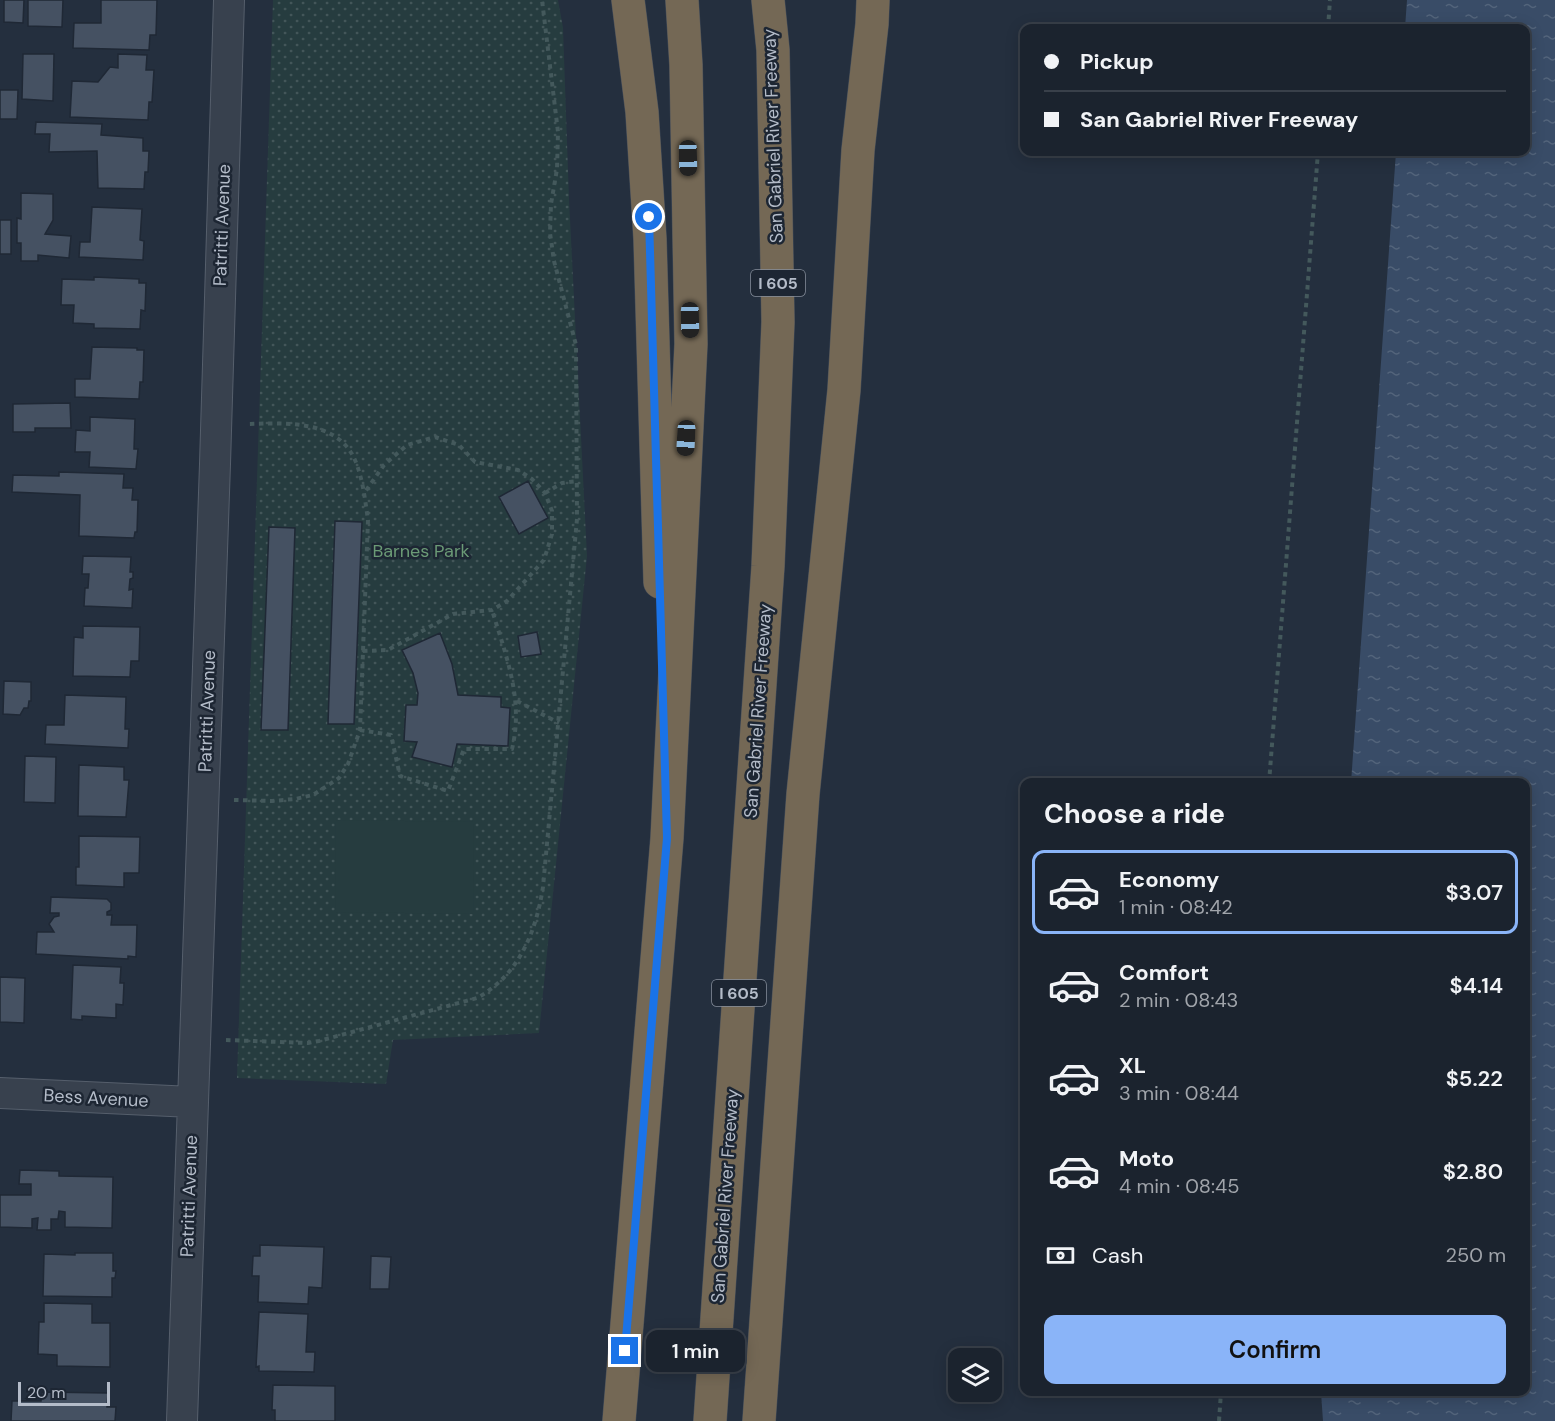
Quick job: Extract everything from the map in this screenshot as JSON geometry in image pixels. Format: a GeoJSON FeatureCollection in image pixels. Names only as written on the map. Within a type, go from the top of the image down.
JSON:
{"type":"FeatureCollection","features":[{"type":"Feature","properties":{"kind":"highway"},"geometry":{"type":"LineString","coordinates":[[628,0],[642,111],[650,238],[667,838]]}},
{"type":"Feature","properties":{"kind":"highway"},"geometry":{"type":"LineString","coordinates":[[619,1421],[667,838],[691,344],[687,65],[682,0]]}},
{"type":"Feature","properties":{"kind":"highway","name":"San Gabriel River Freeway"},"geometry":{"type":"LineString","coordinates":[[710,1421],[768,566],[778,322],[773,51],[768,0]]}},
{"type":"Feature","properties":{"kind":"highway"},"geometry":{"type":"LineString","coordinates":[[850,0],[858,150]]}},
{"type":"Feature","properties":{"kind":"highway"},"geometry":{"type":"LineString","coordinates":[[759,1421],[803,794],[844,390],[858,150],[873,0]]}},
{"type":"Feature","properties":{"kind":"street","name":"Patritti Avenue"},"geometry":{"type":"LineString","coordinates":[[182,1421],[215,487],[229,0]]}},
{"type":"Feature","properties":{"kind":"street","name":"Bess Avenue"},"geometry":{"type":"LineString","coordinates":[[0,1093],[192,1102]]}},
{"type":"Feature","properties":{"kind":"path"},"geometry":{"type":"LineString","coordinates":[[226,1040],[308,1043],[477,998],[491,990],[522,954],[539,913],[578,519],[576,345],[554,261],[550,233],[551,204],[557,169],[558,132],[542,0]]}},
{"type":"Feature","properties":{"kind":"path"},"geometry":{"type":"LineString","coordinates":[[1328,24],[1330,0]]}},
{"type":"Feature","properties":{"kind":"path"},"geometry":{"type":"LineString","coordinates":[[1269,778],[1318,156]]}},
{"type":"Feature","properties":{"kind":"path"},"geometry":{"type":"LineString","coordinates":[[234,800],[272,801],[313,795],[339,778],[348,764],[360,730],[368,520],[364,492],[355,458],[343,443],[315,427],[288,422],[246,424]]}},
{"type":"Feature","properties":{"kind":"path"},"geometry":{"type":"LineString","coordinates":[[363,651],[388,650],[453,614],[492,610],[507,601],[544,560],[552,534],[552,511],[545,493],[532,479],[518,470],[475,462],[459,445],[435,437],[407,445],[384,465],[364,492]]}},
{"type":"Feature","properties":{"kind":"path"},"geometry":{"type":"LineString","coordinates":[[545,493],[562,483],[578,481]]}},
{"type":"Feature","properties":{"kind":"path"},"geometry":{"type":"LineString","coordinates":[[360,730],[391,735],[400,776],[448,791],[464,749],[512,749],[516,733],[517,701],[492,610]]}},
{"type":"Feature","properties":{"kind":"path"},"geometry":{"type":"LineString","coordinates":[[517,701],[559,724]]}},
{"type":"Feature","properties":{"kind":"path"},"geometry":{"type":"LineString","coordinates":[[1219,1421],[1221,1396]]}},
{"type":"Feature","properties":{"kind":"green space","name":"Barnes Park"},"geometry":{"type":"Polygon","coordinates":[[[273,0],[558,0],[563,28],[587,556],[539,1033],[393,1040],[386,1084],[237,1078],[273,0]]]}},
{"type":"Feature","properties":{"kind":"green space"},"geometry":{"type":"Polygon","coordinates":[[[336,820],[474,822],[473,914],[335,912],[336,820]]]}},
{"type":"Feature","properties":{"kind":"water"},"geometry":{"type":"Polygon","coordinates":[[[1407,0],[1555,0],[1555,1421],[1323,1421],[1321,1396],[1530,1396],[1530,778],[1351,778],[1396,156],[1530,156],[1530,24],[1405,24],[1407,0]]]}},
{"type":"Feature","properties":{"kind":"building"},"geometry":{"type":"Polygon","coordinates":[[[4,0],[24,0],[23,23],[4,22],[4,0]]]}},
{"type":"Feature","properties":{"kind":"building"},"geometry":{"type":"Polygon","coordinates":[[[28,0],[63,0],[62,27],[28,26],[28,0]]]}},
{"type":"Feature","properties":{"kind":"building"},"geometry":{"type":"Polygon","coordinates":[[[101,0],[157,0],[156,35],[150,35],[149,50],[73,48],[74,23],[101,23],[101,0]]]}},
{"type":"Feature","properties":{"kind":"building"},"geometry":{"type":"Polygon","coordinates":[[[23,54],[54,54],[53,101],[22,99],[23,54]]]}},
{"type":"Feature","properties":{"kind":"building"},"geometry":{"type":"Polygon","coordinates":[[[118,54],[147,55],[146,70],[154,70],[152,102],[149,102],[148,120],[70,117],[72,81],[98,82],[110,67],[118,68],[118,54]]]}},
{"type":"Feature","properties":{"kind":"building"},"geometry":{"type":"Polygon","coordinates":[[[0,90],[18,90],[17,119],[0,119],[0,90]]]}},
{"type":"Feature","properties":{"kind":"building"},"geometry":{"type":"Polygon","coordinates":[[[36,122],[102,124],[101,135],[143,138],[143,151],[149,151],[144,189],[98,188],[97,151],[49,152],[50,134],[35,134],[36,122]]]}},
{"type":"Feature","properties":{"kind":"building"},"geometry":{"type":"Polygon","coordinates":[[[21,193],[53,194],[53,220],[45,234],[71,236],[69,258],[38,255],[38,261],[21,261],[21,243],[17,243],[17,218],[21,219],[21,193]]]}},
{"type":"Feature","properties":{"kind":"building"},"geometry":{"type":"Polygon","coordinates":[[[92,207],[142,209],[140,240],[144,241],[143,260],[79,257],[80,242],[90,242],[92,207]]]}},
{"type":"Feature","properties":{"kind":"building"},"geometry":{"type":"Polygon","coordinates":[[[0,220],[11,220],[11,254],[0,254],[0,220]]]}},
{"type":"Feature","properties":{"kind":"building"},"geometry":{"type":"Polygon","coordinates":[[[94,277],[139,279],[139,283],[146,283],[145,311],[141,310],[140,329],[94,328],[94,324],[73,323],[74,305],[61,305],[62,279],[94,280],[94,277]]]}},
{"type":"Feature","properties":{"kind":"building"},"geometry":{"type":"Polygon","coordinates":[[[92,347],[144,350],[143,382],[140,382],[139,399],[75,397],[75,379],[90,379],[92,347]]]}},
{"type":"Feature","properties":{"kind":"building"},"geometry":{"type":"Polygon","coordinates":[[[70,403],[71,428],[35,428],[35,432],[13,432],[13,404],[70,403]]]}},
{"type":"Feature","properties":{"kind":"building"},"geometry":{"type":"Polygon","coordinates":[[[90,417],[135,419],[134,449],[138,449],[136,469],[89,467],[90,452],[75,452],[76,430],[90,431],[90,417]]]}},
{"type":"Feature","properties":{"kind":"building"},"geometry":{"type":"Polygon","coordinates":[[[59,472],[124,474],[123,488],[133,488],[132,500],[138,500],[137,532],[134,538],[79,536],[80,495],[12,492],[13,475],[59,476],[59,472]]]}},
{"type":"Feature","properties":{"kind":"building"},"geometry":{"type":"Polygon","coordinates":[[[528,481],[548,518],[519,534],[499,497],[528,481]]]}},
{"type":"Feature","properties":{"kind":"building"},"geometry":{"type":"Polygon","coordinates":[[[335,521],[362,522],[354,724],[328,724],[335,521]]]}},
{"type":"Feature","properties":{"kind":"building"},"geometry":{"type":"Polygon","coordinates":[[[269,527],[295,528],[288,730],[261,730],[269,527]]]}},
{"type":"Feature","properties":{"kind":"building"},"geometry":{"type":"Polygon","coordinates":[[[83,556],[131,557],[130,572],[133,572],[133,578],[130,579],[129,590],[133,589],[132,608],[84,606],[89,574],[82,574],[83,556]]]}},
{"type":"Feature","properties":{"kind":"building"},"geometry":{"type":"Polygon","coordinates":[[[83,626],[140,627],[139,661],[131,661],[130,677],[73,676],[74,637],[83,638],[83,626]]]}},
{"type":"Feature","properties":{"kind":"building"},"geometry":{"type":"Polygon","coordinates":[[[537,632],[541,654],[521,657],[518,636],[537,632]]]}},
{"type":"Feature","properties":{"kind":"building"},"geometry":{"type":"Polygon","coordinates":[[[440,633],[452,664],[458,695],[501,697],[501,707],[510,708],[508,746],[457,744],[452,767],[412,757],[417,742],[404,741],[406,705],[417,705],[418,693],[413,673],[402,650],[440,633]]]}},
{"type":"Feature","properties":{"kind":"building"},"geometry":{"type":"Polygon","coordinates":[[[4,681],[31,682],[31,701],[29,701],[28,708],[24,708],[20,715],[3,714],[4,681]]]}},
{"type":"Feature","properties":{"kind":"building"},"geometry":{"type":"Polygon","coordinates":[[[65,695],[126,697],[125,729],[129,729],[128,748],[45,744],[46,725],[64,725],[65,695]]]}},
{"type":"Feature","properties":{"kind":"building"},"geometry":{"type":"Polygon","coordinates":[[[25,756],[56,757],[55,803],[24,802],[25,756]]]}},
{"type":"Feature","properties":{"kind":"building"},"geometry":{"type":"Polygon","coordinates":[[[79,765],[124,767],[124,780],[129,780],[126,817],[78,816],[79,765]]]}},
{"type":"Feature","properties":{"kind":"building"},"geometry":{"type":"Polygon","coordinates":[[[79,836],[140,837],[139,873],[124,873],[124,887],[76,885],[76,867],[79,867],[79,836]]]}},
{"type":"Feature","properties":{"kind":"building"},"geometry":{"type":"Polygon","coordinates":[[[51,897],[107,899],[111,903],[111,910],[107,912],[107,915],[112,915],[111,925],[137,925],[136,957],[128,956],[128,959],[36,954],[37,932],[54,932],[49,924],[54,917],[59,916],[59,913],[50,913],[51,897]]]}},
{"type":"Feature","properties":{"kind":"building"},"geometry":{"type":"Polygon","coordinates":[[[73,965],[121,967],[120,983],[124,983],[123,1005],[116,1004],[116,1018],[82,1016],[82,1020],[71,1019],[73,965]]]}},
{"type":"Feature","properties":{"kind":"building"},"geometry":{"type":"Polygon","coordinates":[[[0,977],[25,978],[24,1023],[0,1022],[0,977]]]}},
{"type":"Feature","properties":{"kind":"building"},"geometry":{"type":"Polygon","coordinates":[[[20,1170],[59,1171],[59,1176],[113,1177],[112,1228],[65,1227],[65,1212],[59,1211],[58,1219],[51,1219],[51,1230],[37,1230],[38,1218],[32,1219],[32,1228],[0,1227],[0,1195],[31,1195],[31,1184],[19,1184],[20,1170]]]}},
{"type":"Feature","properties":{"kind":"building"},"geometry":{"type":"Polygon","coordinates":[[[260,1245],[324,1247],[322,1288],[309,1287],[308,1304],[258,1302],[259,1276],[252,1276],[253,1256],[260,1256],[260,1245]]]}},
{"type":"Feature","properties":{"kind":"building"},"geometry":{"type":"Polygon","coordinates":[[[75,1253],[113,1253],[113,1271],[116,1271],[115,1278],[112,1278],[112,1297],[43,1296],[44,1254],[75,1255],[75,1253]]]}},
{"type":"Feature","properties":{"kind":"building"},"geometry":{"type":"Polygon","coordinates":[[[371,1256],[391,1257],[389,1289],[370,1289],[371,1256]]]}},
{"type":"Feature","properties":{"kind":"building"},"geometry":{"type":"Polygon","coordinates":[[[44,1303],[92,1304],[92,1323],[110,1323],[110,1367],[57,1366],[57,1355],[38,1354],[39,1322],[44,1322],[44,1303]]]}},
{"type":"Feature","properties":{"kind":"building"},"geometry":{"type":"Polygon","coordinates":[[[259,1312],[308,1314],[306,1352],[315,1352],[314,1372],[259,1371],[259,1366],[256,1367],[259,1312]]]}},
{"type":"Feature","properties":{"kind":"building"},"geometry":{"type":"Polygon","coordinates":[[[273,1385],[335,1386],[335,1421],[275,1421],[275,1410],[272,1410],[273,1385]]]}},
{"type":"Feature","properties":{"kind":"building"},"geometry":{"type":"Polygon","coordinates":[[[42,1392],[108,1393],[107,1407],[116,1407],[115,1421],[11,1421],[12,1401],[41,1401],[42,1392]]]}},
{"type":"Feature","properties":{"kind":"route"},"geometry":{"type":"LineString","coordinates":[[625,1351],[667,838],[649,217]]}}]}
